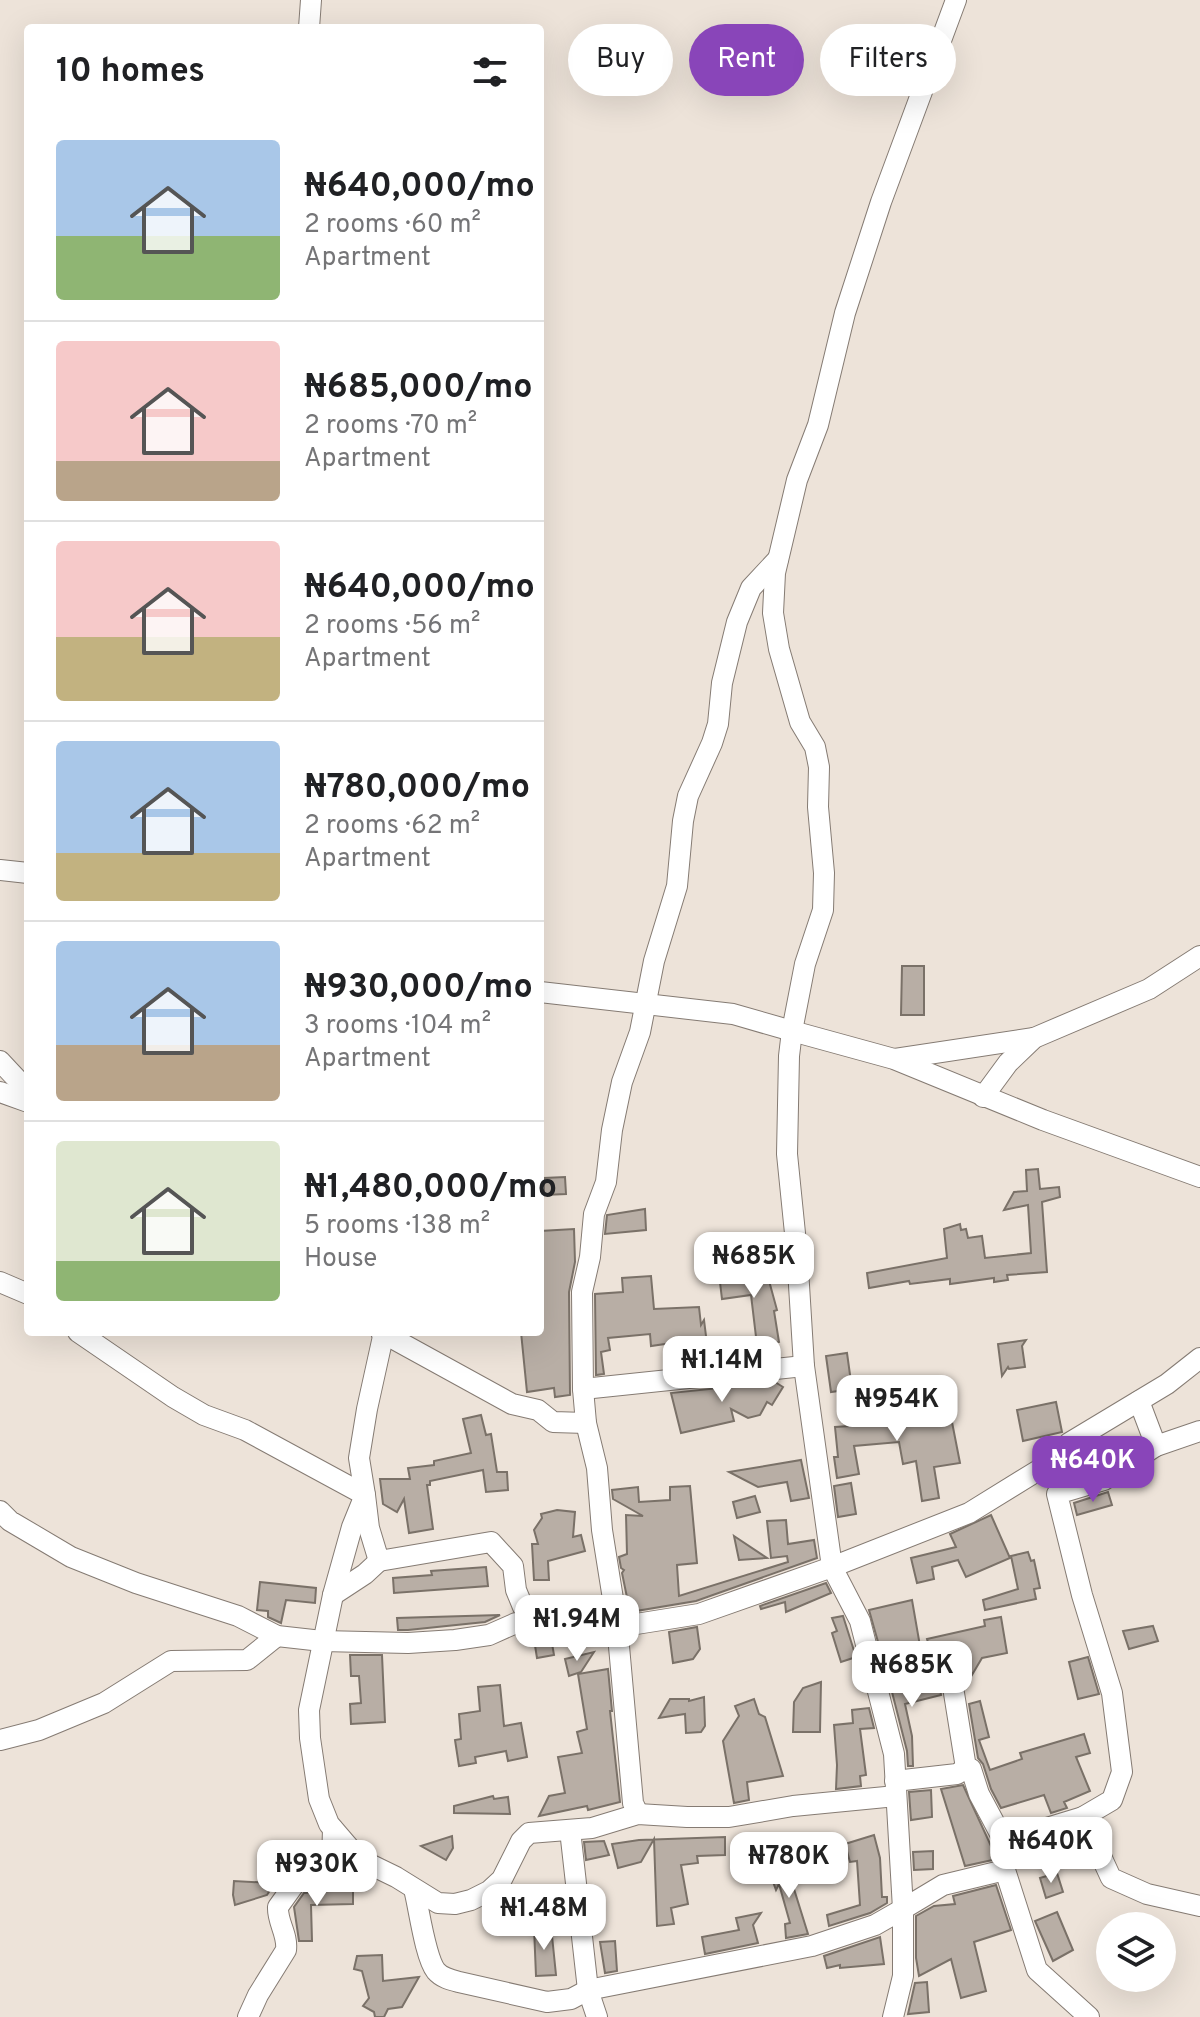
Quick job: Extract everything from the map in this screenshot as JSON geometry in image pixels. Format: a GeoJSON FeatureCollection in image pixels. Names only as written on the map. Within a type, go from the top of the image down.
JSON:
{"type":"FeatureCollection","features":[{"type":"Feature","properties":{"kind":"street"},"geometry":{"type":"LineString","coordinates":[[309,24],[311,0]]}},
{"type":"Feature","properties":{"kind":"street"},"geometry":{"type":"LineString","coordinates":[[893,2017],[903,1976],[903,1909],[894,1754],[860,1621],[832,1567],[804,1366],[787,1154],[792,1031],[805,964],[823,910],[824,873],[817,757],[815,747],[800,722],[779,649],[773,613],[778,559],[797,480],[818,425],[845,313],[881,202],[956,0]]}},
{"type":"Feature","properties":{"kind":"street"},"geometry":{"type":"LineString","coordinates":[[638,1814],[633,1803],[617,1624],[602,1530],[597,1468],[586,1423],[582,1292],[590,1257],[594,1214],[606,1182],[622,1082],[640,1032],[654,961],[677,886],[688,796],[718,724],[722,683],[737,622],[751,588],[778,559]]}},
{"type":"Feature","properties":{"kind":"street"},"geometry":{"type":"LineString","coordinates":[[0,870],[24,873]]}},
{"type":"Feature","properties":{"kind":"street"},"geometry":{"type":"LineString","coordinates":[[894,1059],[1034,1038],[1149,989],[1200,956]]}},
{"type":"Feature","properties":{"kind":"street"},"geometry":{"type":"LineString","coordinates":[[544,992],[733,1014],[894,1059],[983,1097],[1200,1177]]}},
{"type":"Feature","properties":{"kind":"street"},"geometry":{"type":"LineString","coordinates":[[983,1097],[1008,1063],[1034,1038]]}},
{"type":"Feature","properties":{"kind":"street"},"geometry":{"type":"LineString","coordinates":[[0,1061],[24,1087]]}},
{"type":"Feature","properties":{"kind":"street"},"geometry":{"type":"LineString","coordinates":[[0,1092],[24,1101]]}},
{"type":"Feature","properties":{"kind":"street"},"geometry":{"type":"LineString","coordinates":[[0,1282],[24,1292]]}},
{"type":"Feature","properties":{"kind":"street"},"geometry":{"type":"LineString","coordinates":[[84,1336],[193,1409],[245,1430],[365,1495]]}},
{"type":"Feature","properties":{"kind":"street"},"geometry":{"type":"LineString","coordinates":[[379,1561],[369,1528],[359,1458],[382,1336]]}},
{"type":"Feature","properties":{"kind":"street"},"geometry":{"type":"LineString","coordinates":[[388,1336],[512,1404],[538,1410],[553,1422],[586,1423]]}},
{"type":"Feature","properties":{"kind":"street"},"geometry":{"type":"LineString","coordinates":[[0,1511],[10,1521],[71,1557],[136,1583],[238,1616],[277,1636],[322,1641],[408,1643],[489,1635],[516,1623],[539,1619],[574,1618],[630,1625],[699,1614],[832,1567],[969,1513],[1042,1468],[1081,1435],[1139,1401],[1200,1358]]}},
{"type":"Feature","properties":{"kind":"street"},"geometry":{"type":"LineString","coordinates":[[583,1389],[804,1366]]}},
{"type":"Feature","properties":{"kind":"street"},"geometry":{"type":"LineString","coordinates":[[1139,1401],[1156,1446]]}},
{"type":"Feature","properties":{"kind":"street"},"geometry":{"type":"LineString","coordinates":[[1004,1841],[1083,1817],[1112,1800],[1122,1772],[1112,1693],[1082,1595],[1057,1494],[1104,1480],[1156,1446],[1200,1431]]}},
{"type":"Feature","properties":{"kind":"street"},"geometry":{"type":"LineString","coordinates":[[365,1495],[352,1527],[333,1595],[309,1710],[319,1799],[333,1829],[359,1859],[438,1903],[455,1904],[489,1891],[502,1879],[521,1841],[529,1833],[592,1828],[638,1814],[729,1817],[895,1788],[957,1774],[966,1768]]}},
{"type":"Feature","properties":{"kind":"street"},"geometry":{"type":"LineString","coordinates":[[333,1595],[379,1561],[491,1542],[513,1566],[516,1590],[523,1607],[539,1619]]}},
{"type":"Feature","properties":{"kind":"street"},"geometry":{"type":"LineString","coordinates":[[0,1740],[39,1730],[104,1703],[171,1661],[247,1660],[277,1636]]}},
{"type":"Feature","properties":{"kind":"street"},"geometry":{"type":"LineString","coordinates":[[953,1687],[966,1768]]}},
{"type":"Feature","properties":{"kind":"street"},"geometry":{"type":"LineString","coordinates":[[966,1768],[971,1769],[979,1794],[1004,1841],[1005,1870],[1037,1970],[1089,2017]]}},
{"type":"Feature","properties":{"kind":"street"},"geometry":{"type":"LineString","coordinates":[[1083,1817],[1111,1878],[1147,1894],[1200,1906]]}},
{"type":"Feature","properties":{"kind":"street"},"geometry":{"type":"LineString","coordinates":[[248,2017],[286,1950],[278,1907],[296,1882],[328,1869],[332,1862],[333,1829]]}},
{"type":"Feature","properties":{"kind":"street"},"geometry":{"type":"LineString","coordinates":[[570,1830],[588,1990],[597,2017]]}},
{"type":"Feature","properties":{"kind":"street"},"geometry":{"type":"LineString","coordinates":[[414,1889],[436,1970],[446,1978],[547,2002],[571,1999],[588,1990],[812,1946],[875,1925],[943,1885],[1005,1870]]}},
{"type":"Feature","properties":{"kind":"building"},"geometry":{"type":"Polygon","coordinates":[[[902,966],[924,966],[924,1015],[901,1015],[902,966]]]}},
{"type":"Feature","properties":{"kind":"building"},"geometry":{"type":"Polygon","coordinates":[[[1038,1169],[1040,1189],[1059,1187],[1060,1197],[1042,1202],[1047,1272],[1007,1275],[1008,1280],[994,1282],[994,1278],[950,1284],[950,1279],[910,1284],[909,1281],[869,1288],[867,1273],[947,1258],[944,1229],[960,1224],[961,1230],[966,1229],[968,1238],[982,1236],[985,1258],[1031,1253],[1028,1205],[1004,1210],[1014,1192],[1027,1191],[1026,1170],[1038,1169]]]}},
{"type":"Feature","properties":{"kind":"building"},"geometry":{"type":"Polygon","coordinates":[[[565,1177],[566,1194],[544,1195],[544,1178],[565,1177]]]}},
{"type":"Feature","properties":{"kind":"building"},"geometry":{"type":"Polygon","coordinates":[[[645,1209],[646,1230],[605,1234],[607,1215],[645,1209]]]}},
{"type":"Feature","properties":{"kind":"building"},"geometry":{"type":"Polygon","coordinates":[[[574,1229],[575,1262],[569,1292],[570,1395],[555,1397],[554,1388],[527,1392],[521,1336],[544,1336],[544,1231],[574,1229]]]}},
{"type":"Feature","properties":{"kind":"building"},"geometry":{"type":"Polygon","coordinates":[[[765,1266],[777,1310],[774,1311],[779,1342],[757,1345],[751,1295],[722,1299],[719,1274],[765,1266]]]}},
{"type":"Feature","properties":{"kind":"building"},"geometry":{"type":"Polygon","coordinates":[[[651,1276],[654,1309],[699,1307],[701,1325],[704,1320],[709,1360],[733,1355],[734,1360],[677,1366],[692,1340],[651,1346],[650,1334],[608,1338],[610,1350],[601,1352],[604,1374],[596,1375],[595,1294],[623,1292],[622,1278],[651,1276]]]}},
{"type":"Feature","properties":{"kind":"building"},"geometry":{"type":"Polygon","coordinates":[[[1026,1340],[1022,1346],[1025,1367],[1008,1367],[1002,1376],[998,1344],[1026,1340]]]}},
{"type":"Feature","properties":{"kind":"building"},"geometry":{"type":"Polygon","coordinates":[[[847,1353],[852,1389],[831,1392],[826,1356],[847,1353]]]}},
{"type":"Feature","properties":{"kind":"building"},"geometry":{"type":"Polygon","coordinates":[[[775,1382],[783,1387],[772,1405],[767,1402],[760,1415],[748,1418],[731,1409],[734,1421],[681,1433],[671,1393],[775,1382]]]}},
{"type":"Feature","properties":{"kind":"building"},"geometry":{"type":"Polygon","coordinates":[[[866,1390],[871,1421],[893,1419],[893,1428],[951,1417],[960,1463],[934,1467],[939,1498],[922,1501],[916,1461],[903,1464],[899,1442],[854,1446],[859,1474],[837,1478],[835,1427],[850,1426],[845,1393],[866,1390]]]}},
{"type":"Feature","properties":{"kind":"building"},"geometry":{"type":"Polygon","coordinates":[[[1056,1402],[1062,1432],[1023,1441],[1017,1410],[1056,1402]]]}},
{"type":"Feature","properties":{"kind":"building"},"geometry":{"type":"Polygon","coordinates":[[[481,1415],[486,1435],[491,1434],[497,1472],[507,1472],[508,1490],[486,1492],[483,1470],[430,1481],[427,1485],[433,1529],[409,1533],[404,1499],[397,1512],[383,1504],[380,1479],[410,1479],[408,1468],[434,1465],[434,1461],[471,1453],[463,1419],[481,1415]]]}},
{"type":"Feature","properties":{"kind":"building"},"geometry":{"type":"Polygon","coordinates":[[[801,1460],[809,1498],[791,1501],[787,1482],[758,1487],[729,1472],[801,1460]]]}},
{"type":"Feature","properties":{"kind":"building"},"geometry":{"type":"Polygon","coordinates":[[[851,1483],[856,1514],[838,1517],[834,1486],[851,1483]]]}},
{"type":"Feature","properties":{"kind":"building"},"geometry":{"type":"Polygon","coordinates":[[[690,1486],[697,1563],[677,1565],[679,1596],[788,1562],[787,1556],[771,1558],[767,1521],[786,1520],[788,1544],[814,1540],[817,1558],[696,1601],[630,1612],[619,1557],[627,1554],[626,1515],[643,1516],[613,1499],[612,1490],[638,1487],[639,1502],[670,1500],[670,1487],[690,1486]]]}},
{"type":"Feature","properties":{"kind":"building"},"geometry":{"type":"Polygon","coordinates":[[[1108,1492],[1112,1505],[1077,1515],[1074,1503],[1108,1492]]]}},
{"type":"Feature","properties":{"kind":"building"},"geometry":{"type":"Polygon","coordinates":[[[755,1496],[760,1512],[737,1518],[733,1502],[755,1496]]]}},
{"type":"Feature","properties":{"kind":"building"},"geometry":{"type":"Polygon","coordinates":[[[557,1510],[575,1512],[573,1537],[581,1535],[585,1551],[548,1561],[549,1580],[534,1580],[532,1544],[538,1544],[534,1530],[542,1518],[541,1514],[557,1510]]]}},
{"type":"Feature","properties":{"kind":"building"},"geometry":{"type":"Polygon","coordinates":[[[991,1515],[1010,1558],[966,1577],[958,1560],[932,1567],[934,1579],[917,1583],[911,1558],[956,1547],[950,1534],[991,1515]]]}},
{"type":"Feature","properties":{"kind":"building"},"geometry":{"type":"Polygon","coordinates":[[[734,1536],[767,1558],[739,1560],[734,1536]]]}},
{"type":"Feature","properties":{"kind":"building"},"geometry":{"type":"Polygon","coordinates":[[[1028,1552],[1031,1561],[1034,1560],[1040,1588],[1034,1589],[1036,1599],[985,1610],[983,1600],[1018,1589],[1011,1556],[1028,1552]]]}},
{"type":"Feature","properties":{"kind":"building"},"geometry":{"type":"Polygon","coordinates":[[[486,1567],[488,1586],[394,1593],[393,1578],[432,1575],[431,1571],[486,1567]]]}},
{"type":"Feature","properties":{"kind":"building"},"geometry":{"type":"Polygon","coordinates":[[[260,1582],[316,1588],[315,1603],[286,1600],[281,1623],[268,1617],[268,1611],[257,1610],[260,1582]]]}},
{"type":"Feature","properties":{"kind":"building"},"geometry":{"type":"Polygon","coordinates":[[[826,1583],[831,1593],[786,1612],[785,1602],[761,1609],[760,1606],[826,1583]]]}},
{"type":"Feature","properties":{"kind":"building"},"geometry":{"type":"Polygon","coordinates":[[[912,1600],[920,1646],[900,1651],[902,1660],[884,1663],[869,1610],[912,1600]]]}},
{"type":"Feature","properties":{"kind":"building"},"geometry":{"type":"Polygon","coordinates":[[[500,1615],[485,1622],[398,1630],[397,1618],[500,1615]]]}},
{"type":"Feature","properties":{"kind":"building"},"geometry":{"type":"Polygon","coordinates":[[[843,1616],[856,1657],[841,1662],[832,1633],[837,1631],[832,1618],[843,1616]]]}},
{"type":"Feature","properties":{"kind":"building"},"geometry":{"type":"Polygon","coordinates":[[[1001,1617],[1007,1653],[982,1658],[972,1675],[966,1652],[946,1657],[937,1673],[927,1639],[985,1626],[984,1620],[1001,1617]]]}},
{"type":"Feature","properties":{"kind":"building"},"geometry":{"type":"Polygon","coordinates":[[[1153,1626],[1158,1641],[1129,1649],[1123,1631],[1153,1626]]]}},
{"type":"Feature","properties":{"kind":"building"},"geometry":{"type":"Polygon","coordinates":[[[697,1627],[700,1649],[693,1659],[673,1663],[669,1632],[697,1627]]]}},
{"type":"Feature","properties":{"kind":"building"},"geometry":{"type":"Polygon","coordinates":[[[550,1632],[554,1655],[537,1658],[533,1633],[550,1632]]]}},
{"type":"Feature","properties":{"kind":"building"},"geometry":{"type":"Polygon","coordinates":[[[594,1652],[581,1672],[569,1676],[565,1659],[594,1652]]]}},
{"type":"Feature","properties":{"kind":"building"},"geometry":{"type":"Polygon","coordinates":[[[350,1655],[382,1655],[385,1722],[351,1724],[350,1704],[361,1703],[359,1676],[351,1676],[350,1655]]]}},
{"type":"Feature","properties":{"kind":"building"},"geometry":{"type":"Polygon","coordinates":[[[1088,1657],[1099,1694],[1078,1699],[1069,1662],[1088,1657]]]}},
{"type":"Feature","properties":{"kind":"building"},"geometry":{"type":"Polygon","coordinates":[[[608,1669],[620,1802],[588,1810],[587,1806],[539,1816],[549,1796],[565,1793],[558,1757],[582,1753],[577,1732],[587,1729],[578,1674],[608,1669]]]}},
{"type":"Feature","properties":{"kind":"building"},"geometry":{"type":"Polygon","coordinates":[[[939,1681],[941,1695],[905,1704],[912,1736],[913,1766],[908,1766],[892,1692],[939,1681]]]}},
{"type":"Feature","properties":{"kind":"building"},"geometry":{"type":"Polygon","coordinates":[[[821,1682],[820,1732],[793,1732],[794,1702],[803,1688],[821,1682]]]}},
{"type":"Feature","properties":{"kind":"building"},"geometry":{"type":"Polygon","coordinates":[[[500,1685],[504,1726],[521,1723],[527,1757],[508,1761],[506,1751],[475,1757],[476,1763],[459,1766],[455,1740],[461,1739],[459,1714],[480,1711],[478,1687],[500,1685]]]}},
{"type":"Feature","properties":{"kind":"building"},"geometry":{"type":"Polygon","coordinates":[[[704,1697],[705,1726],[701,1732],[686,1733],[685,1714],[659,1718],[670,1699],[689,1701],[704,1697]]]}},
{"type":"Feature","properties":{"kind":"building"},"geometry":{"type":"Polygon","coordinates":[[[754,1699],[759,1714],[765,1717],[783,1776],[747,1782],[749,1800],[734,1803],[723,1741],[739,1716],[735,1706],[754,1699]]]}},
{"type":"Feature","properties":{"kind":"building"},"geometry":{"type":"Polygon","coordinates":[[[980,1701],[989,1737],[979,1740],[990,1770],[1022,1759],[1020,1753],[1084,1734],[1090,1753],[1076,1757],[1090,1791],[1064,1802],[1067,1808],[1051,1813],[1044,1795],[1001,1808],[978,1758],[969,1704],[980,1701]]]}},
{"type":"Feature","properties":{"kind":"building"},"geometry":{"type":"Polygon","coordinates":[[[869,1708],[874,1728],[860,1729],[866,1775],[860,1776],[861,1786],[836,1789],[834,1725],[853,1723],[852,1710],[869,1708]]]}},
{"type":"Feature","properties":{"kind":"building"},"geometry":{"type":"Polygon","coordinates":[[[963,1785],[997,1859],[965,1866],[941,1789],[963,1785]]]}},
{"type":"Feature","properties":{"kind":"building"},"geometry":{"type":"Polygon","coordinates":[[[931,1790],[932,1817],[911,1820],[909,1792],[931,1790]]]}},
{"type":"Feature","properties":{"kind":"building"},"geometry":{"type":"Polygon","coordinates":[[[493,1796],[494,1799],[508,1797],[510,1814],[454,1813],[454,1806],[493,1796]]]}},
{"type":"Feature","properties":{"kind":"building"},"geometry":{"type":"Polygon","coordinates":[[[1076,1833],[1081,1848],[1056,1855],[1052,1840],[1076,1833]]]}},
{"type":"Feature","properties":{"kind":"building"},"geometry":{"type":"Polygon","coordinates":[[[874,1835],[880,1858],[882,1897],[887,1897],[887,1903],[870,1913],[829,1926],[827,1915],[860,1905],[857,1861],[850,1862],[845,1844],[874,1835]]]}},
{"type":"Feature","properties":{"kind":"building"},"geometry":{"type":"Polygon","coordinates":[[[452,1836],[453,1848],[446,1860],[421,1846],[452,1836]]]}},
{"type":"Feature","properties":{"kind":"building"},"geometry":{"type":"Polygon","coordinates":[[[725,1837],[725,1855],[697,1856],[698,1863],[681,1865],[688,1904],[671,1908],[674,1924],[657,1926],[654,1839],[725,1837]]]}},
{"type":"Feature","properties":{"kind":"building"},"geometry":{"type":"Polygon","coordinates":[[[654,1839],[641,1862],[618,1868],[612,1844],[654,1839]]]}},
{"type":"Feature","properties":{"kind":"building"},"geometry":{"type":"Polygon","coordinates":[[[604,1841],[609,1855],[586,1860],[584,1842],[604,1841]]]}},
{"type":"Feature","properties":{"kind":"building"},"geometry":{"type":"Polygon","coordinates":[[[933,1851],[933,1869],[914,1870],[913,1852],[933,1851]]]}},
{"type":"Feature","properties":{"kind":"building"},"geometry":{"type":"Polygon","coordinates":[[[291,1857],[267,1895],[235,1905],[234,1881],[271,1883],[270,1858],[291,1857]]]}},
{"type":"Feature","properties":{"kind":"building"},"geometry":{"type":"Polygon","coordinates":[[[794,1860],[785,1874],[789,1873],[808,1934],[786,1938],[785,1924],[790,1923],[779,1884],[776,1890],[768,1868],[794,1860]]]}},
{"type":"Feature","properties":{"kind":"building"},"geometry":{"type":"Polygon","coordinates":[[[1057,1873],[1063,1892],[1046,1898],[1040,1878],[1057,1873]]]}},
{"type":"Feature","properties":{"kind":"building"},"geometry":{"type":"Polygon","coordinates":[[[996,1885],[1011,1930],[974,1942],[986,1991],[961,1998],[951,1959],[919,1976],[916,1916],[934,1906],[955,1904],[953,1896],[996,1885]]]}},
{"type":"Feature","properties":{"kind":"building"},"geometry":{"type":"Polygon","coordinates":[[[353,1889],[353,1904],[311,1905],[312,1941],[299,1941],[294,1907],[304,1893],[353,1889]]]}},
{"type":"Feature","properties":{"kind":"building"},"geometry":{"type":"Polygon","coordinates":[[[1057,1912],[1073,1950],[1053,1961],[1035,1921],[1057,1912]]]}},
{"type":"Feature","properties":{"kind":"building"},"geometry":{"type":"Polygon","coordinates":[[[761,1913],[753,1925],[758,1943],[705,1954],[702,1937],[739,1930],[736,1918],[761,1913]]]}},
{"type":"Feature","properties":{"kind":"building"},"geometry":{"type":"Polygon","coordinates":[[[551,1926],[556,1975],[536,1976],[534,1927],[551,1926]]]}},
{"type":"Feature","properties":{"kind":"building"},"geometry":{"type":"Polygon","coordinates":[[[880,1937],[884,1964],[827,1968],[824,1956],[880,1937]]]}},
{"type":"Feature","properties":{"kind":"building"},"geometry":{"type":"Polygon","coordinates":[[[615,1941],[617,1971],[605,1973],[600,1942],[615,1941]]]}},
{"type":"Feature","properties":{"kind":"building"},"geometry":{"type":"Polygon","coordinates":[[[382,1955],[383,1981],[419,1977],[402,2007],[388,2009],[384,2017],[375,2017],[374,2012],[363,2006],[369,1998],[362,1971],[354,1969],[357,1956],[382,1955]]]}},
{"type":"Feature","properties":{"kind":"building"},"geometry":{"type":"Polygon","coordinates":[[[927,1982],[929,2012],[908,2014],[915,1983],[927,1982]]]}}]}
